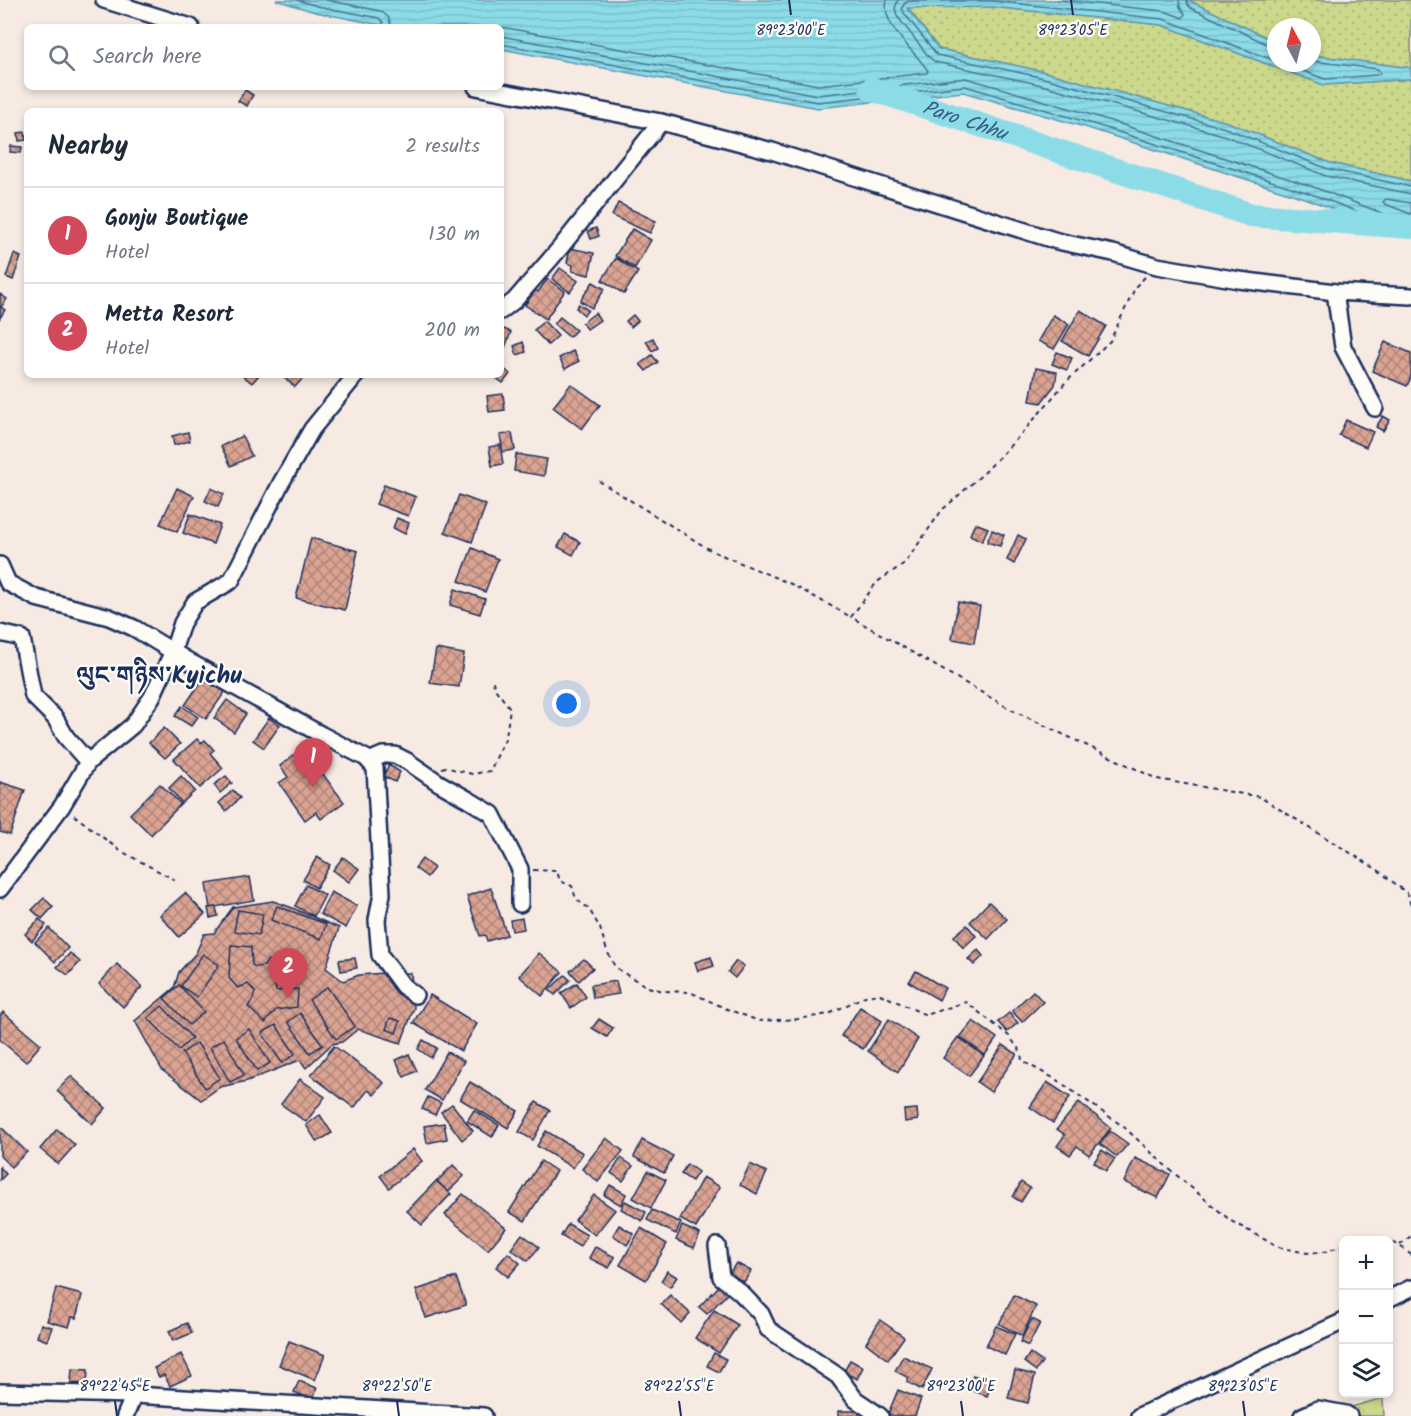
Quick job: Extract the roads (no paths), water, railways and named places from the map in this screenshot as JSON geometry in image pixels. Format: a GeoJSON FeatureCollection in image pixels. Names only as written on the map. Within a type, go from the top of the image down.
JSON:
{"type":"FeatureCollection","features":[{"type":"Feature","properties":{"kind":"street"},"geometry":{"type":"LineString","coordinates":[[104,0],[181,24]]}},
{"type":"Feature","properties":{"kind":"street"},"geometry":{"type":"LineString","coordinates":[[492,90],[661,122],[772,151],[1057,242],[1113,253],[1157,266],[1239,280],[1335,292],[1411,296]]}},
{"type":"Feature","properties":{"kind":"street"},"geometry":{"type":"LineString","coordinates":[[504,309],[515,300],[560,248],[661,122]]}},
{"type":"Feature","properties":{"kind":"street"},"geometry":{"type":"LineString","coordinates":[[1335,292],[1343,347],[1375,408]]}},
{"type":"Feature","properties":{"kind":"street"},"geometry":{"type":"LineString","coordinates":[[0,889],[62,806],[88,762],[133,725],[152,697],[173,651],[182,623],[195,602],[231,581],[281,483],[312,429],[354,378]]}},
{"type":"Feature","properties":{"kind":"street"},"geometry":{"type":"LineString","coordinates":[[0,565],[8,583],[36,597],[109,617],[134,628],[190,662],[369,761],[375,768],[380,837],[382,894],[376,920],[380,955],[403,986],[415,995]]}},
{"type":"Feature","properties":{"kind":"street"},"geometry":{"type":"LineString","coordinates":[[0,633],[22,638],[33,696],[55,718],[66,737],[88,762]]}},
{"type":"Feature","properties":{"kind":"street"},"geometry":{"type":"LineString","coordinates":[[369,761],[383,755],[395,755],[492,814],[520,869],[520,904]]}},
{"type":"Feature","properties":{"kind":"street"},"geometry":{"type":"LineString","coordinates":[[717,1246],[721,1277],[740,1292],[761,1314],[768,1329],[838,1376],[855,1399],[880,1416]]}},
{"type":"Feature","properties":{"kind":"street"},"geometry":{"type":"LineString","coordinates":[[1393,1297],[1411,1288]]}},
{"type":"Feature","properties":{"kind":"street"},"geometry":{"type":"LineString","coordinates":[[1139,1416],[1339,1323]]}},
{"type":"Feature","properties":{"kind":"street"},"geometry":{"type":"LineString","coordinates":[[0,1392],[134,1395],[484,1416]]}},
{"type":"Feature","properties":{"kind":"street"},"geometry":{"type":"LineString","coordinates":[[125,1416],[134,1395]]}},
{"type":"Feature","properties":{"kind":"street"},"geometry":{"type":"LineString","coordinates":[[1302,1416],[1318,1409],[1349,1416]]}},
{"type":"Feature","properties":{"kind":"water"},"geometry":{"type":"Polygon","coordinates":[[[276,0],[1188,0],[1267,38],[1267,64],[1162,25],[993,7],[907,8],[939,49],[1041,71],[1227,122],[1330,163],[1411,181],[1411,238],[1304,198],[1088,128],[963,92],[818,108],[504,50],[504,24],[376,24],[315,12],[276,0]]]}},
{"type":"Feature","properties":{"kind":"water"},"geometry":{"type":"Polygon","coordinates":[[[1321,56],[1411,68],[1411,79],[1324,85],[1289,72],[1321,72],[1321,56]]]}},
{"type":"Feature","properties":{"kind":"waterway","name":"Paro Chhu"},"geometry":{"type":"LineString","coordinates":[[872,89],[1251,215],[1411,227]]}},
{"type":"Feature","properties":{"kind":"place","name":"Gonju Boutique"},"geometry":{"type":"Point","coordinates":[313,788]}},
{"type":"Feature","properties":{"kind":"place","name":"Metta Resort"},"geometry":{"type":"Point","coordinates":[288,998]}},
{"type":"Feature","properties":{"kind":"district","name":"ལུང་གཉིས་Kyichu"},"geometry":{"type":"Point","coordinates":[159,675]}}]}
